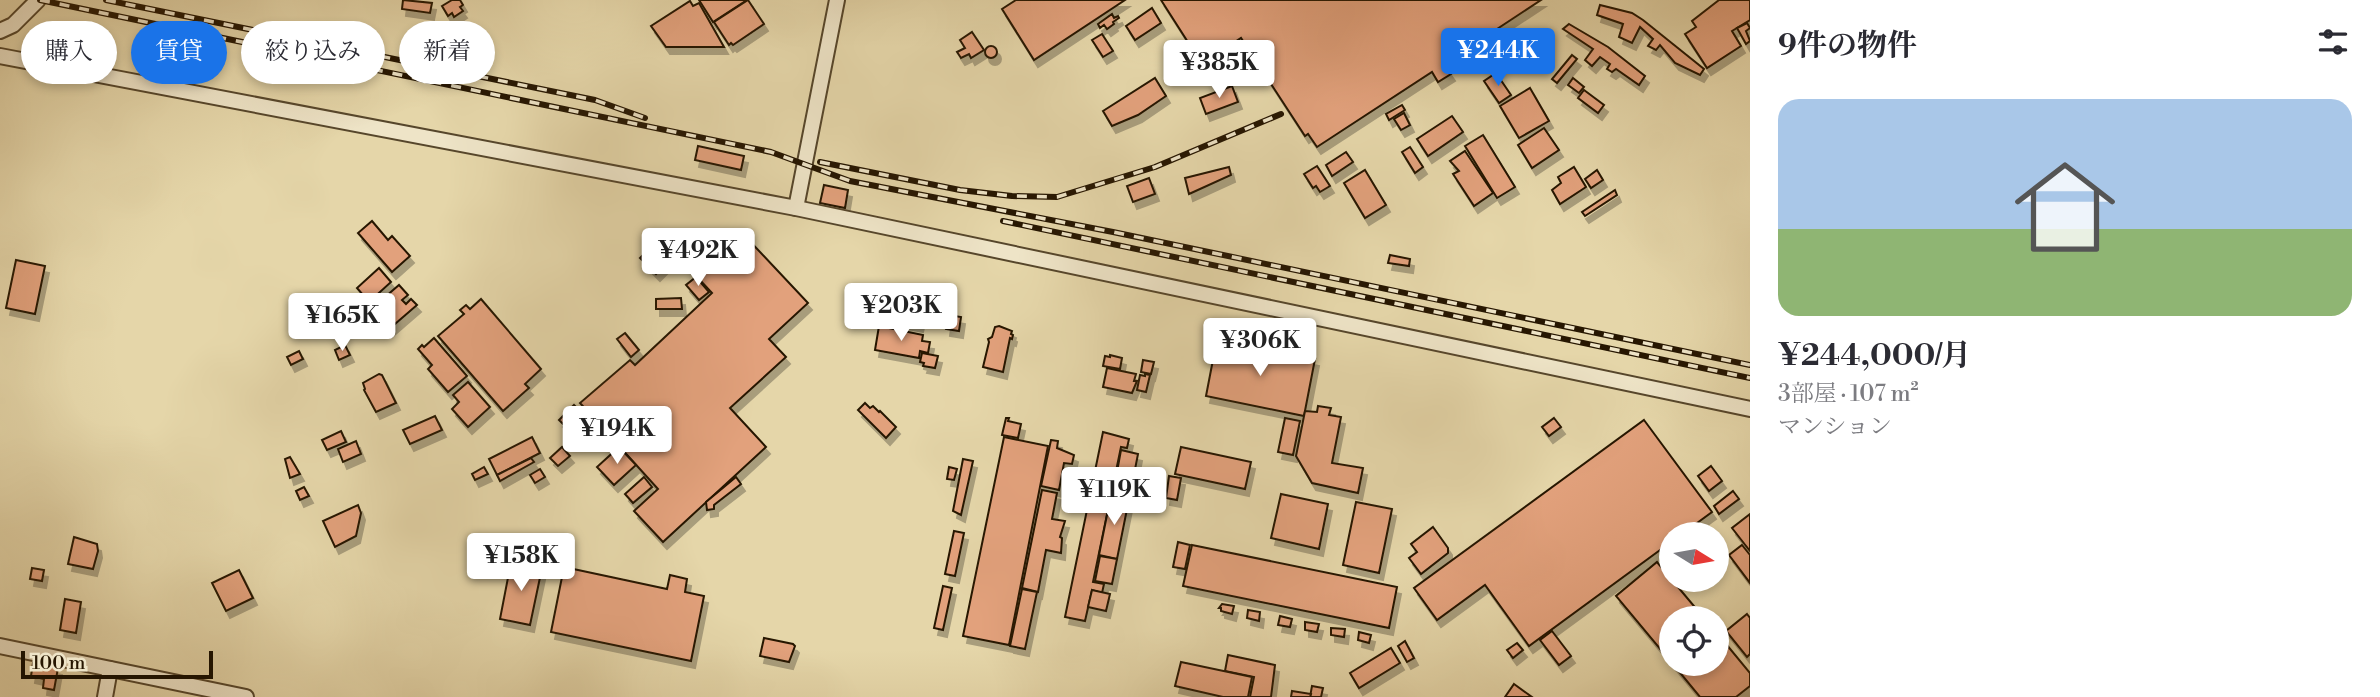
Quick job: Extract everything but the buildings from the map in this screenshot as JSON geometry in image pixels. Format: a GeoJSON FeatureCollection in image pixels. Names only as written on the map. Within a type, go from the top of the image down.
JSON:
{"type":"FeatureCollection","features":[{"type":"Feature","properties":{"kind":"lane"},"geometry":{"type":"LineString","coordinates":[[0,31],[13,24],[38,0]]}},
{"type":"Feature","properties":{"kind":"lane"},"geometry":{"type":"LineString","coordinates":[[796,208],[837,0]]}},
{"type":"Feature","properties":{"kind":"lane"},"geometry":{"type":"LineString","coordinates":[[0,56],[796,208],[1750,409]]}},
{"type":"Feature","properties":{"kind":"lane"},"geometry":{"type":"LineString","coordinates":[[0,646],[246,697]]}},
{"type":"Feature","properties":{"kind":"lane"},"geometry":{"type":"LineString","coordinates":[[105,697],[110,669]]}},
{"type":"Feature","properties":{"kind":"railway"},"geometry":{"type":"LineString","coordinates":[[40,0],[771,152],[850,181],[1113,232],[1750,365]]}},
{"type":"Feature","properties":{"kind":"railway"},"geometry":{"type":"LineString","coordinates":[[106,0],[595,100],[645,118]]}},
{"type":"Feature","properties":{"kind":"railway"},"geometry":{"type":"LineString","coordinates":[[820,162],[960,190],[1012,196],[1057,197],[1155,167],[1281,114]]}},
{"type":"Feature","properties":{"kind":"railway"},"geometry":{"type":"LineString","coordinates":[[1003,221],[1750,378]]}}]}
